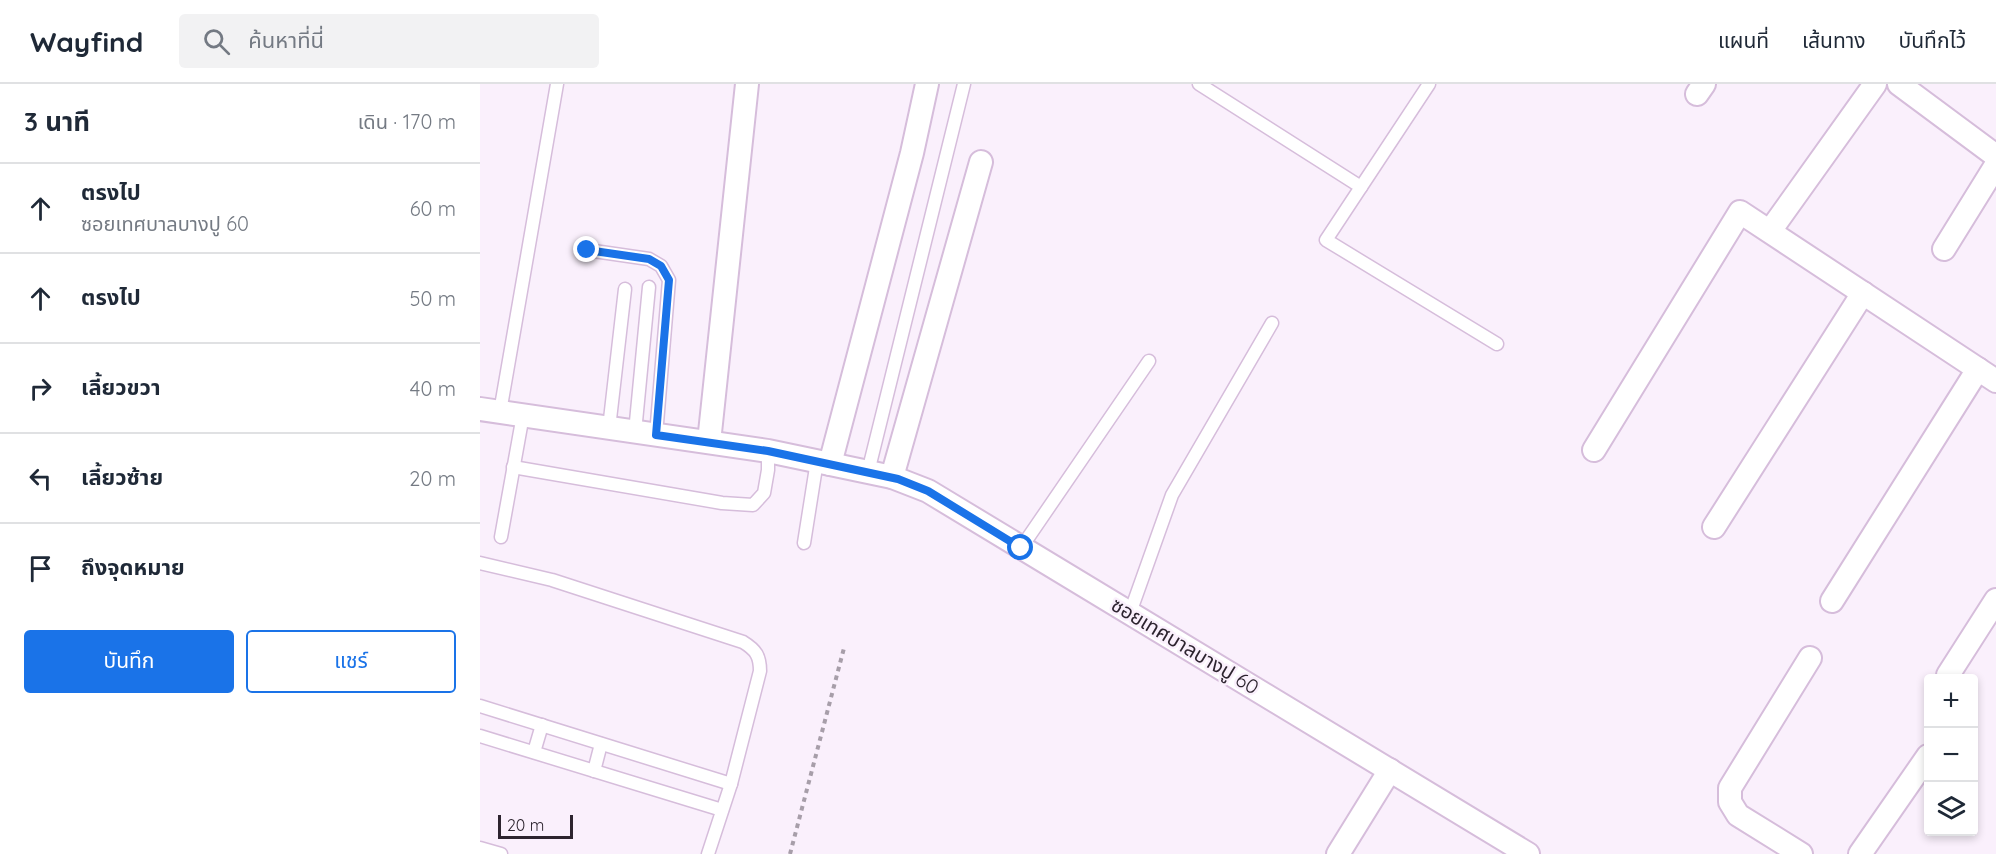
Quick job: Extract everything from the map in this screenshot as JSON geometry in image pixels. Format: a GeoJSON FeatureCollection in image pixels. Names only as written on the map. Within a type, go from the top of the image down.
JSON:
{"type":"FeatureCollection","features":[{"type":"Feature","properties":{"kind":"street"},"geometry":{"type":"LineString","coordinates":[[709,442],[747,84]]}},
{"type":"Feature","properties":{"kind":"street"},"geometry":{"type":"LineString","coordinates":[[824,462],[912,153],[927,84]]}},
{"type":"Feature","properties":{"kind":"street"},"geometry":{"type":"LineString","coordinates":[[1770,231],[1875,84]]}},
{"type":"Feature","properties":{"kind":"street"},"geometry":{"type":"LineString","coordinates":[[1899,84],[1996,156]]}},
{"type":"Feature","properties":{"kind":"street"},"geometry":{"type":"LineString","coordinates":[[892,477],[981,162]]}},
{"type":"Feature","properties":{"kind":"street"},"geometry":{"type":"LineString","coordinates":[[1944,249],[1996,165]]}},
{"type":"Feature","properties":{"kind":"street"},"geometry":{"type":"LineString","coordinates":[[1594,450],[1740,212],[1987,375],[1832,601]]}},
{"type":"Feature","properties":{"kind":"street"},"geometry":{"type":"LineString","coordinates":[[1714,527],[1863,293]]}},
{"type":"Feature","properties":{"kind":"street","name":"ซอยเทศบาลบางปู 60"},"geometry":{"type":"LineString","coordinates":[[490,411],[768,451],[892,477],[928,491],[1390,770],[1500,847],[1528,854]]}},
{"type":"Feature","properties":{"kind":"street"},"geometry":{"type":"LineString","coordinates":[[1949,674],[1996,600]]}},
{"type":"Feature","properties":{"kind":"street"},"geometry":{"type":"LineString","coordinates":[[1801,854],[1738,815],[1730,802],[1730,788],[1810,658]]}},
{"type":"Feature","properties":{"kind":"street"},"geometry":{"type":"LineString","coordinates":[[1860,854],[1924,763]]}},
{"type":"Feature","properties":{"kind":"street"},"geometry":{"type":"LineString","coordinates":[[1338,854],[1390,770]]}},
{"type":"Feature","properties":{"kind":"lane"},"geometry":{"type":"LineString","coordinates":[[490,411],[557,84]]}},
{"type":"Feature","properties":{"kind":"lane"},"geometry":{"type":"LineString","coordinates":[[868,472],[964,84]]}},
{"type":"Feature","properties":{"kind":"lane"},"geometry":{"type":"LineString","coordinates":[[1198,84],[1361,188]]}},
{"type":"Feature","properties":{"kind":"lane"},"geometry":{"type":"LineString","coordinates":[[1430,84],[1326,240],[1497,344]]}},
{"type":"Feature","properties":{"kind":"lane"},"geometry":{"type":"LineString","coordinates":[[587,250],[649,259],[661,266],[669,280],[645,433]]}},
{"type":"Feature","properties":{"kind":"lane"},"geometry":{"type":"LineString","coordinates":[[645,433],[649,287]]}},
{"type":"Feature","properties":{"kind":"lane"},"geometry":{"type":"LineString","coordinates":[[609,428],[625,289]]}},
{"type":"Feature","properties":{"kind":"lane"},"geometry":{"type":"LineString","coordinates":[[1130,614],[1172,495],[1272,323]]}},
{"type":"Feature","properties":{"kind":"lane"},"geometry":{"type":"LineString","coordinates":[[1021,548],[1149,361]]}},
{"type":"Feature","properties":{"kind":"lane"},"geometry":{"type":"LineString","coordinates":[[501,537],[523,415]]}},
{"type":"Feature","properties":{"kind":"lane"},"geometry":{"type":"LineString","coordinates":[[513,467],[722,503],[753,505],[764,493],[768,470],[768,451]]}},
{"type":"Feature","properties":{"kind":"lane"},"geometry":{"type":"LineString","coordinates":[[804,543],[824,462]]}},
{"type":"Feature","properties":{"kind":"lane"},"geometry":{"type":"LineString","coordinates":[[480,563],[552,579],[611,597],[743,642],[755,649],[760,660],[760,671],[731,784],[708,854]]}},
{"type":"Feature","properties":{"kind":"lane"},"geometry":{"type":"LineString","coordinates":[[480,706],[731,784]]}},
{"type":"Feature","properties":{"kind":"lane"},"geometry":{"type":"LineString","coordinates":[[534,752],[542,725]]}},
{"type":"Feature","properties":{"kind":"lane"},"geometry":{"type":"LineString","coordinates":[[480,736],[722,810]]}},
{"type":"Feature","properties":{"kind":"lane"},"geometry":{"type":"LineString","coordinates":[[594,771],[601,744]]}},
{"type":"Feature","properties":{"kind":"lane"},"geometry":{"type":"LineString","coordinates":[[480,848],[501,854]]}},
{"type":"Feature","properties":{"kind":"path"},"geometry":{"type":"LineString","coordinates":[[790,854],[844,648]]}},
{"type":"Feature","properties":{"kind":"route"},"geometry":{"type":"LineString","coordinates":[[587,250],[649,259],[661,266],[669,280],[656,435],[768,451],[898,479],[928,491],[1021,548]]}}]}
